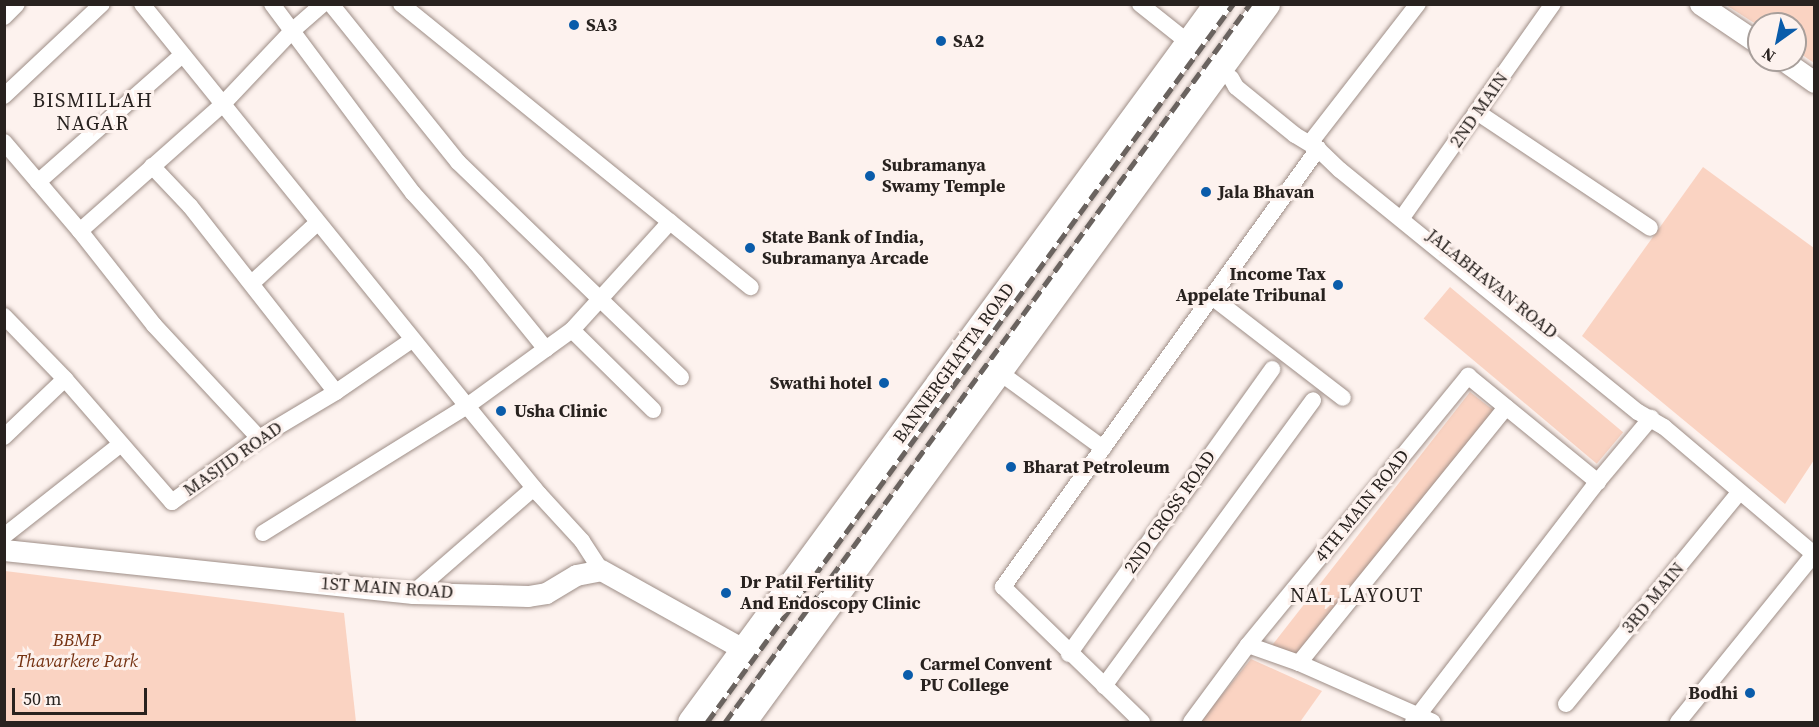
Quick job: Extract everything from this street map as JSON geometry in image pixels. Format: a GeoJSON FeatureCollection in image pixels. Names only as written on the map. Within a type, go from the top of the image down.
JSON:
{"type":"FeatureCollection","features":[{"type":"Feature","properties":{"kind":"main road","name":"BANNERGHATTA ROAD"},"geometry":{"type":"LineString","coordinates":[[691,723],[964,346],[1216,4]]}},
{"type":"Feature","properties":{"kind":"main road"},"geometry":{"type":"LineString","coordinates":[[742,723],[999,372],[1225,74],[1266,4]]}},
{"type":"Feature","properties":{"kind":"main road"},"geometry":{"type":"LineString","coordinates":[[745,650],[776,674]]}},
{"type":"Feature","properties":{"kind":"street"},"geometry":{"type":"LineString","coordinates":[[4,17],[17,4]]}},
{"type":"Feature","properties":{"kind":"street"},"geometry":{"type":"LineString","coordinates":[[4,96],[102,4]]}},
{"type":"Feature","properties":{"kind":"street"},"geometry":{"type":"LineString","coordinates":[[142,4],[221,106],[412,340],[534,488],[582,541],[601,570],[745,650]]}},
{"type":"Feature","properties":{"kind":"street"},"geometry":{"type":"LineString","coordinates":[[272,4],[338,96],[413,193],[476,263],[546,349]]}},
{"type":"Feature","properties":{"kind":"street"},"geometry":{"type":"LineString","coordinates":[[80,231],[221,106],[292,31],[323,4]]}},
{"type":"Feature","properties":{"kind":"street"},"geometry":{"type":"LineString","coordinates":[[331,4],[458,162],[681,377]]}},
{"type":"Feature","properties":{"kind":"street"},"geometry":{"type":"LineString","coordinates":[[401,4],[751,288]]}},
{"type":"Feature","properties":{"kind":"street"},"geometry":{"type":"LineString","coordinates":[[1140,4],[1189,43]]}},
{"type":"Feature","properties":{"kind":"street"},"geometry":{"type":"LineString","coordinates":[[1142,723],[1003,587],[1212,297],[1314,147],[1418,4]]}},
{"type":"Feature","properties":{"kind":"street","name":"2ND MAIN"},"geometry":{"type":"LineString","coordinates":[[1404,214],[1553,4]]}},
{"type":"Feature","properties":{"kind":"street"},"geometry":{"type":"LineString","coordinates":[[1701,4],[1747,36]]}},
{"type":"Feature","properties":{"kind":"street"},"geometry":{"type":"LineString","coordinates":[[38,182],[182,55]]}},
{"type":"Feature","properties":{"kind":"street"},"geometry":{"type":"LineString","coordinates":[[1800,72],[1815,82]]}},
{"type":"Feature","properties":{"kind":"street","name":"JALABHAVAN ROAD"},"geometry":{"type":"LineString","coordinates":[[1225,74],[1240,82],[1300,130],[1314,147],[1340,170],[1638,411],[1651,418]]}},
{"type":"Feature","properties":{"kind":"street"},"geometry":{"type":"LineString","coordinates":[[1477,112],[1650,228]]}},
{"type":"Feature","properties":{"kind":"street"},"geometry":{"type":"LineString","coordinates":[[4,142],[80,231],[154,325],[259,438]]}},
{"type":"Feature","properties":{"kind":"street","name":"JALABHAVAN ROAD"},"geometry":{"type":"LineString","coordinates":[[1314,147],[1342,165],[1642,405],[1662,434],[1726,489],[1739,493],[1814,554]]}},
{"type":"Feature","properties":{"kind":"street"},"geometry":{"type":"LineString","coordinates":[[152,165],[252,283],[336,392]]}},
{"type":"Feature","properties":{"kind":"street"},"geometry":{"type":"LineString","coordinates":[[263,533],[467,406],[572,330],[670,222]]}},
{"type":"Feature","properties":{"kind":"street"},"geometry":{"type":"LineString","coordinates":[[252,283],[317,223]]}},
{"type":"Feature","properties":{"kind":"street"},"geometry":{"type":"LineString","coordinates":[[1212,297],[1343,398]]}},
{"type":"Feature","properties":{"kind":"street","name":"MASJID ROAD"},"geometry":{"type":"LineString","coordinates":[[5,318],[65,379],[172,502],[259,438],[336,392],[412,340]]}},
{"type":"Feature","properties":{"kind":"street"},"geometry":{"type":"LineString","coordinates":[[572,330],[653,410]]}},
{"type":"Feature","properties":{"kind":"street","name":"2ND CROSS ROAD"},"geometry":{"type":"LineString","coordinates":[[1069,654],[1272,369]]}},
{"type":"Feature","properties":{"kind":"street"},"geometry":{"type":"LineString","coordinates":[[999,372],[1103,448]]}},
{"type":"Feature","properties":{"kind":"street","name":"4TH MAIN ROAD"},"geometry":{"type":"LineString","coordinates":[[1191,723],[1248,645],[1468,376],[1506,407]]}},
{"type":"Feature","properties":{"kind":"street"},"geometry":{"type":"LineString","coordinates":[[4,437],[65,379]]}},
{"type":"Feature","properties":{"kind":"street"},"geometry":{"type":"LineString","coordinates":[[1104,686],[1313,400]]}},
{"type":"Feature","properties":{"kind":"street"},"geometry":{"type":"LineString","coordinates":[[1299,663],[1506,407],[1598,482]]}},
{"type":"Feature","properties":{"kind":"street"},"geometry":{"type":"LineString","coordinates":[[1248,645],[1299,663],[1422,720],[1598,482],[1651,418]]}},
{"type":"Feature","properties":{"kind":"street"},"geometry":{"type":"LineString","coordinates":[[4,536],[121,444]]}},
{"type":"Feature","properties":{"kind":"street"},"geometry":{"type":"LineString","coordinates":[[413,593],[534,488]]}},
{"type":"Feature","properties":{"kind":"street","name":"3RD MAIN"},"geometry":{"type":"LineString","coordinates":[[1566,704],[1739,493]]}},
{"type":"Feature","properties":{"kind":"street","name":"1ST MAIN ROAD"},"geometry":{"type":"LineString","coordinates":[[4,550],[413,593],[528,596],[546,593],[576,575],[601,570]]}},
{"type":"Feature","properties":{"kind":"street"},"geometry":{"type":"LineString","coordinates":[[1678,723],[1814,554]]}},
{"type":"Feature","properties":{"kind":"green space"},"geometry":{"type":"Polygon","coordinates":[[[1726,5],[1814,5],[1814,63],[1807,58],[1807,12],[1747,12],[1747,18],[1726,5]]]}},
{"type":"Feature","properties":{"kind":"green space"},"geometry":{"type":"Polygon","coordinates":[[[1703,167],[1814,248],[1814,460],[1785,504],[1582,336],[1703,167]]]}},
{"type":"Feature","properties":{"kind":"green space"},"geometry":{"type":"Polygon","coordinates":[[[1450,287],[1623,432],[1597,464],[1424,318],[1450,287]]]}},
{"type":"Feature","properties":{"kind":"green space"},"geometry":{"type":"Polygon","coordinates":[[[1470,392],[1494,411],[1296,665],[1272,646],[1470,392]]]}},
{"type":"Feature","properties":{"kind":"green space","name":"BBMP Thavarkere Park"},"geometry":{"type":"Polygon","coordinates":[[[5,571],[344,613],[356,722],[5,722],[5,571]]]}},
{"type":"Feature","properties":{"kind":"green space"},"geometry":{"type":"Polygon","coordinates":[[[1251,659],[1322,691],[1300,722],[1200,722],[1251,659]]]}},
{"type":"Feature","properties":{"kind":"railway"},"geometry":{"type":"LineString","coordinates":[[707,722],[1233,4]]}},
{"type":"Feature","properties":{"kind":"railway"},"geometry":{"type":"LineString","coordinates":[[725,722],[1250,4]]}},
{"type":"Feature","properties":{"kind":"place","name":"SA3"},"geometry":{"type":"Point","coordinates":[574,25]}},
{"type":"Feature","properties":{"kind":"place","name":"SA2"},"geometry":{"type":"Point","coordinates":[941,41]}},
{"type":"Feature","properties":{"kind":"place","name":"Subramanya Swamy Temple"},"geometry":{"type":"Point","coordinates":[870,176]}},
{"type":"Feature","properties":{"kind":"place","name":"Jala Bhavan"},"geometry":{"type":"Point","coordinates":[1206,192]}},
{"type":"Feature","properties":{"kind":"place","name":"State Bank of India, Subramanya Arcade"},"geometry":{"type":"Point","coordinates":[750,248]}},
{"type":"Feature","properties":{"kind":"place","name":"Income Tax Appelate Tribunal"},"geometry":{"type":"Point","coordinates":[1338,285]}},
{"type":"Feature","properties":{"kind":"place","name":"Swathi hotel"},"geometry":{"type":"Point","coordinates":[884,383]}},
{"type":"Feature","properties":{"kind":"place","name":"Usha Clinic"},"geometry":{"type":"Point","coordinates":[501,411]}},
{"type":"Feature","properties":{"kind":"place","name":"Bharat Petroleum"},"geometry":{"type":"Point","coordinates":[1011,467]}},
{"type":"Feature","properties":{"kind":"place","name":"Dr Patil Fertility And Endoscopy Clinic"},"geometry":{"type":"Point","coordinates":[726,593]}},
{"type":"Feature","properties":{"kind":"place","name":"Carmel Convent PU College"},"geometry":{"type":"Point","coordinates":[908,675]}},
{"type":"Feature","properties":{"kind":"place","name":"Bodhi"},"geometry":{"type":"Point","coordinates":[1750,693]}},
{"type":"Feature","properties":{"kind":"district","name":"BISMILLAH NAGAR"},"geometry":{"type":"Point","coordinates":[93,112]}},
{"type":"Feature","properties":{"kind":"district","name":"NAL LAYOUT"},"geometry":{"type":"Point","coordinates":[1357,595]}}]}
